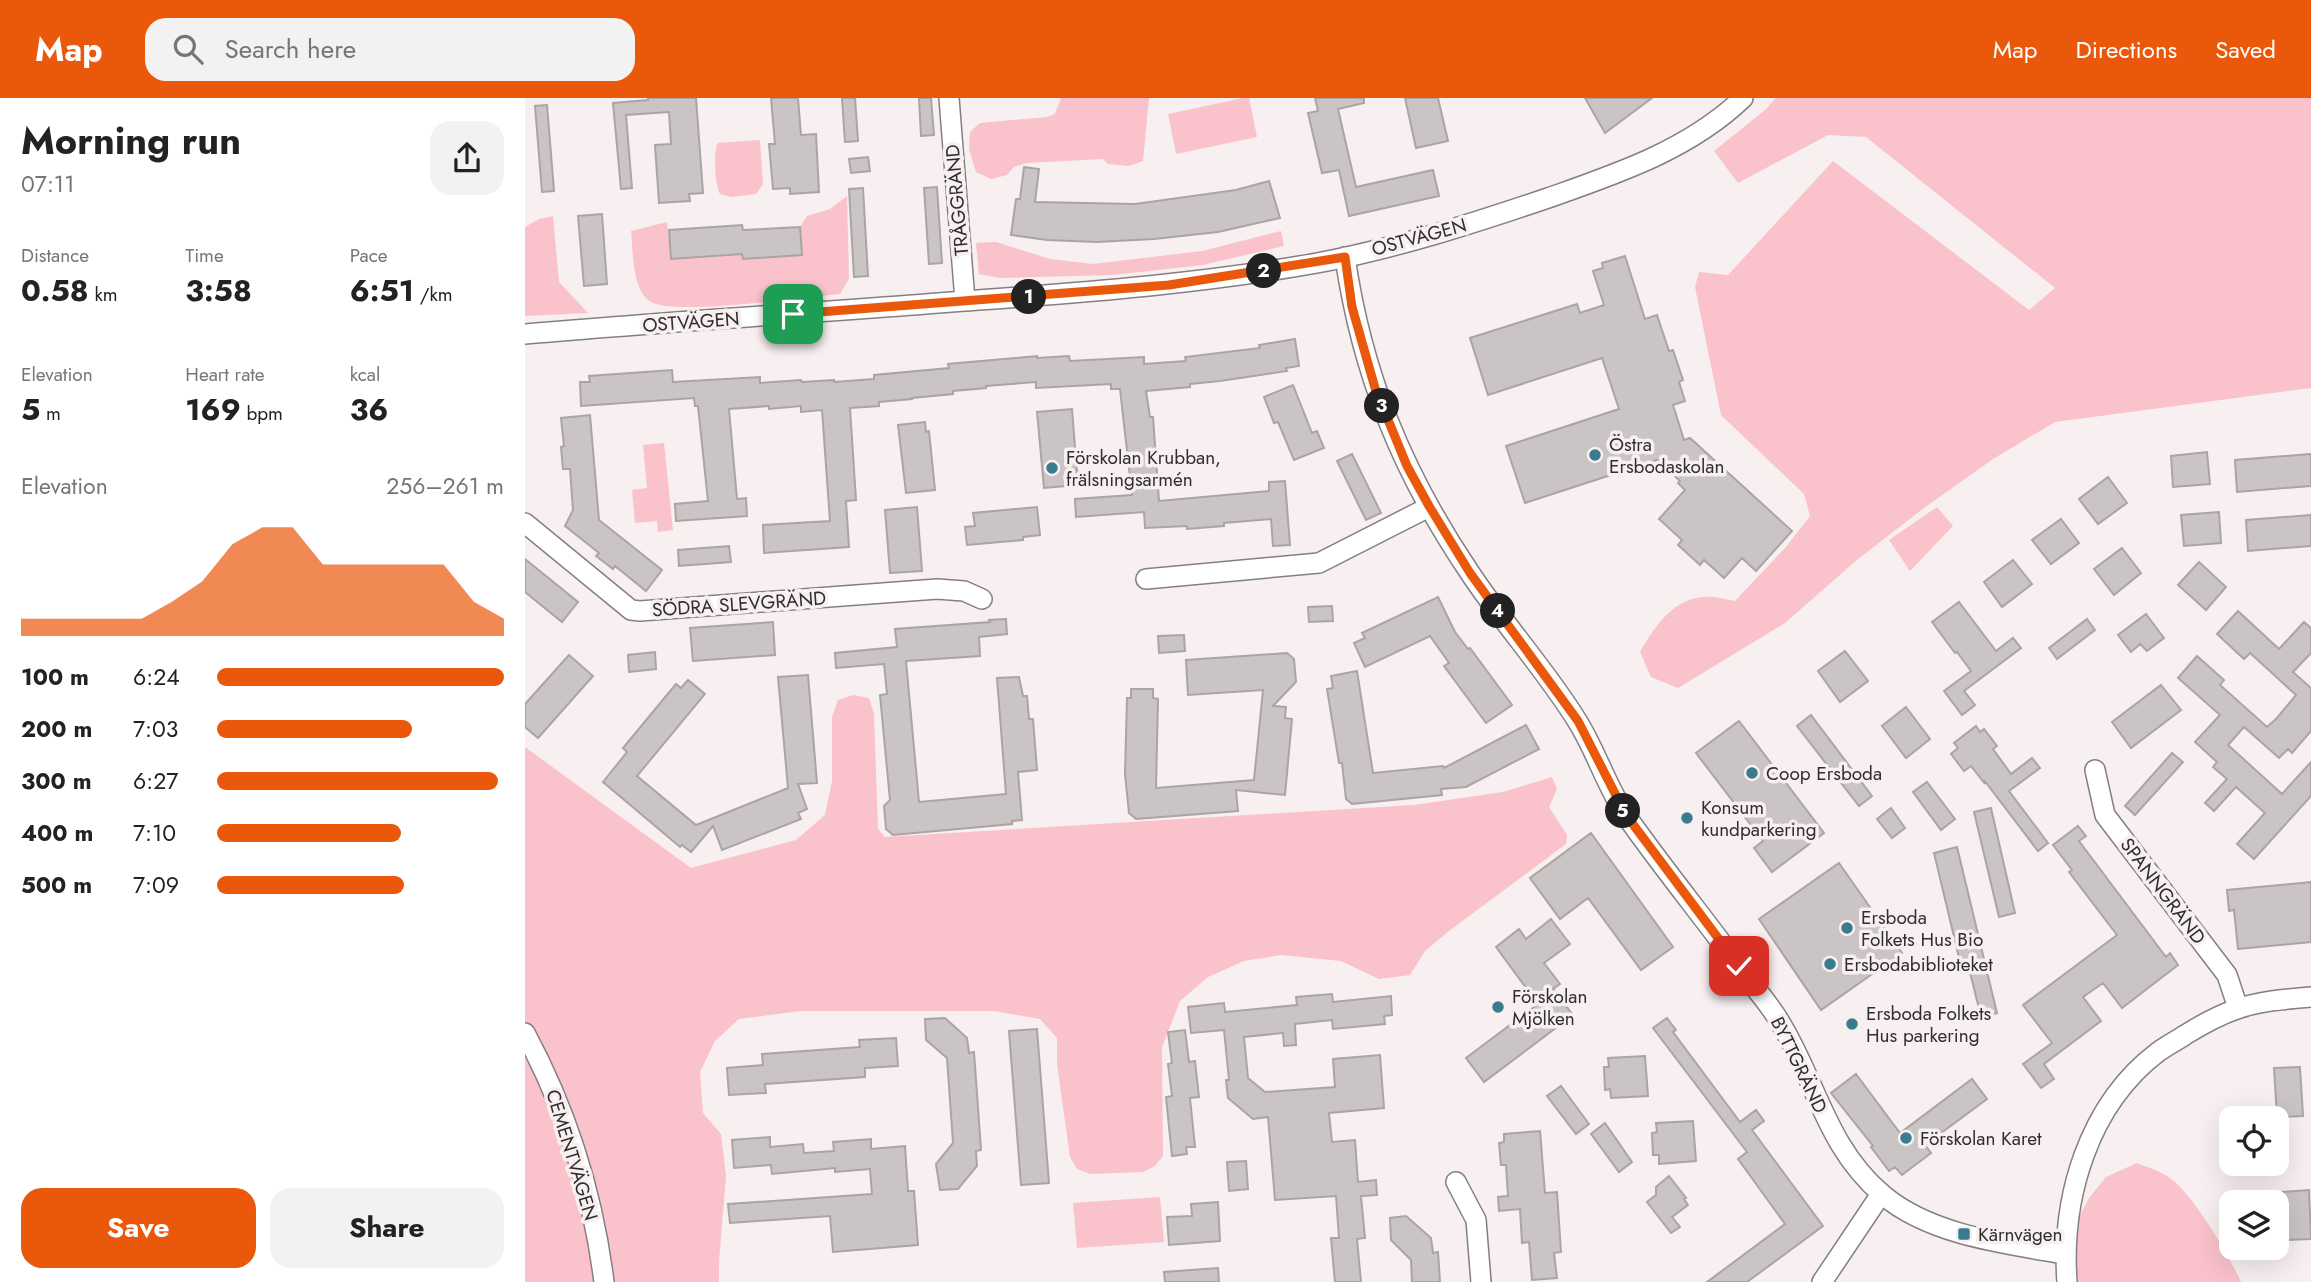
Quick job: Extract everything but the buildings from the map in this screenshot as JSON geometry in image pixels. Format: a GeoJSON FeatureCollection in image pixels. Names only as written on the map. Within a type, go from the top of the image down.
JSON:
{"type":"FeatureCollection","features":[{"type":"Feature","properties":{"kind":"street","name":"TRÅGGRÄND"},"geometry":{"type":"LineString","coordinates":[[949,98],[965,301]]}},
{"type":"Feature","properties":{"kind":"street","name":"OSTVÄGEN"},"geometry":{"type":"LineString","coordinates":[[525,334],[1169,285],[1345,257],[1482,221],[1575,189],[1659,155],[1694,135],[1743,98]]}},
{"type":"Feature","properties":{"kind":"street","name":"BYTTGRÄND"},"geometry":{"type":"LineString","coordinates":[[1345,257],[1352,307],[1375,388],[1407,466],[1429,506],[1470,573],[1578,721],[1626,815],[1778,1019],[1844,1152],[1881,1194],[1916,1216],[1964,1234],[2065,1254]]}},
{"type":"Feature","properties":{"kind":"street"},"geometry":{"type":"LineString","coordinates":[[1146,579],[1319,563],[1429,506]]}},
{"type":"Feature","properties":{"kind":"street","name":"SÖDRA SLEVGRÄND"},"geometry":{"type":"LineString","coordinates":[[525,523],[631,610],[937,589],[964,591],[982,599]]}},
{"type":"Feature","properties":{"kind":"street","name":"SPANNGRÄND"},"geometry":{"type":"LineString","coordinates":[[2095,770],[2105,815],[2227,975],[2238,1008]]}},
{"type":"Feature","properties":{"kind":"street"},"geometry":{"type":"LineString","coordinates":[[2067,1282],[2065,1254],[2071,1195],[2081,1161],[2109,1107],[2128,1081],[2157,1053],[2199,1026],[2238,1008],[2311,997]]}},
{"type":"Feature","properties":{"kind":"street","name":"CEMENTVÄGEN"},"geometry":{"type":"LineString","coordinates":[[525,1033],[545,1070],[571,1137],[585,1183],[600,1249],[604,1282]]}},
{"type":"Feature","properties":{"kind":"street"},"geometry":{"type":"LineString","coordinates":[[1456,1182],[1476,1220],[1481,1282]]}},
{"type":"Feature","properties":{"kind":"street"},"geometry":{"type":"LineString","coordinates":[[1822,1282],[1881,1194]]}},
{"type":"Feature","properties":{"kind":"shaded area"},"geometry":{"type":"Polygon","coordinates":[[[1061,98],[1149,98],[1143,161],[1129,166],[1108,164],[1103,159],[1027,163],[1014,167],[1007,175],[991,179],[976,172],[969,149],[970,132],[980,123],[1047,117],[1055,114],[1061,98]]]}},
{"type":"Feature","properties":{"kind":"shaded area"},"geometry":{"type":"Polygon","coordinates":[[[1249,98],[1257,137],[1176,154],[1168,114],[1249,98]]]}},
{"type":"Feature","properties":{"kind":"shaded area"},"geometry":{"type":"Polygon","coordinates":[[[1776,98],[2311,98],[2311,388],[2055,422],[1993,459],[1924,508],[1858,559],[1785,623],[1678,688],[1651,677],[1640,652],[1659,623],[1675,608],[1695,598],[1714,597],[1735,601],[1786,547],[1810,516],[1804,494],[1721,415],[1695,287],[1699,272],[1728,275],[1833,161],[2029,310],[2055,288],[1866,137],[1828,135],[1738,183],[1714,151],[1776,98]]]}},
{"type":"Feature","properties":{"kind":"shaded area"},"geometry":{"type":"Polygon","coordinates":[[[760,140],[763,184],[756,194],[731,197],[720,194],[715,168],[718,143],[760,140]]]}},
{"type":"Feature","properties":{"kind":"shaded area"},"geometry":{"type":"Polygon","coordinates":[[[847,196],[849,279],[840,294],[686,307],[651,302],[640,289],[631,231],[667,222],[671,259],[742,254],[743,259],[801,255],[800,227],[807,216],[830,209],[847,196]]]}},
{"type":"Feature","properties":{"kind":"shaded area"},"geometry":{"type":"Polygon","coordinates":[[[553,216],[559,282],[588,313],[525,316],[525,227],[539,219],[553,216]]]}},
{"type":"Feature","properties":{"kind":"shaded area"},"geometry":{"type":"Polygon","coordinates":[[[1281,231],[1284,246],[1203,265],[1113,275],[999,278],[979,274],[976,243],[996,242],[1050,259],[1093,264],[1202,251],[1281,231]]]}},
{"type":"Feature","properties":{"kind":"shaded area"},"geometry":{"type":"Polygon","coordinates":[[[664,443],[673,530],[658,532],[657,521],[635,523],[632,490],[647,488],[643,445],[664,443]]]}},
{"type":"Feature","properties":{"kind":"shaded area"},"geometry":{"type":"Polygon","coordinates":[[[1937,507],[1953,526],[1910,571],[1889,540],[1937,507]]]}},
{"type":"Feature","properties":{"kind":"shaded area"},"geometry":{"type":"Polygon","coordinates":[[[853,695],[869,698],[874,714],[878,829],[885,837],[1414,805],[1503,792],[1552,777],[1557,789],[1549,807],[1567,835],[1566,844],[1425,951],[1410,975],[1379,979],[1341,961],[1281,955],[1244,961],[1208,977],[1180,1001],[1162,1047],[1163,1156],[1155,1166],[1143,1172],[1090,1174],[1077,1169],[1070,1157],[1057,1064],[1057,1038],[1040,1019],[994,1011],[800,1011],[739,1019],[715,1041],[700,1072],[703,1113],[721,1134],[726,1176],[719,1282],[525,1282],[525,747],[691,868],[796,840],[825,815],[832,781],[832,717],[838,700],[853,695]]]}},
{"type":"Feature","properties":{"kind":"shaded area"},"geometry":{"type":"Polygon","coordinates":[[[2137,1163],[2156,1170],[2176,1183],[2198,1209],[2219,1241],[2219,1260],[2230,1260],[2241,1282],[2078,1282],[2075,1259],[2077,1221],[2089,1198],[2106,1177],[2137,1163]]]}},
{"type":"Feature","properties":{"kind":"shaded area"},"geometry":{"type":"Polygon","coordinates":[[[1160,1197],[1164,1242],[1077,1248],[1073,1203],[1160,1197]]]}},
{"type":"Feature","properties":{"kind":"place","name":"Östra Ersbodaskolan"},"geometry":{"type":"Point","coordinates":[1595,455]}},
{"type":"Feature","properties":{"kind":"place","name":"Förskolan Krubban, frälsningsarmén"},"geometry":{"type":"Point","coordinates":[1052,468]}},
{"type":"Feature","properties":{"kind":"place","name":"Coop Ersboda"},"geometry":{"type":"Point","coordinates":[1752,773]}},
{"type":"Feature","properties":{"kind":"place","name":"Konsum kundparkering"},"geometry":{"type":"Point","coordinates":[1687,818]}},
{"type":"Feature","properties":{"kind":"place","name":"Ersboda Folkets Hus Bio"},"geometry":{"type":"Point","coordinates":[1847,928]}},
{"type":"Feature","properties":{"kind":"place","name":"Ersbodabiblioteket"},"geometry":{"type":"Point","coordinates":[1830,964]}},
{"type":"Feature","properties":{"kind":"place","name":"Förskolan Mjölken"},"geometry":{"type":"Point","coordinates":[1498,1007]}},
{"type":"Feature","properties":{"kind":"place","name":"Ersboda Folkets Hus parkering"},"geometry":{"type":"Point","coordinates":[1852,1024]}},
{"type":"Feature","properties":{"kind":"place","name":"Förskolan Karet"},"geometry":{"type":"Point","coordinates":[1906,1138]}},
{"type":"Feature","properties":{"kind":"place","name":"Kärnvägen"},"geometry":{"type":"Point","coordinates":[1964,1234]}},
{"type":"Feature","properties":{"kind":"route"},"geometry":{"type":"LineString","coordinates":[[793,314],[1169,285],[1345,257],[1352,307],[1375,388],[1407,466],[1429,506],[1470,573],[1578,721],[1626,815],[1739,966]]}}]}
